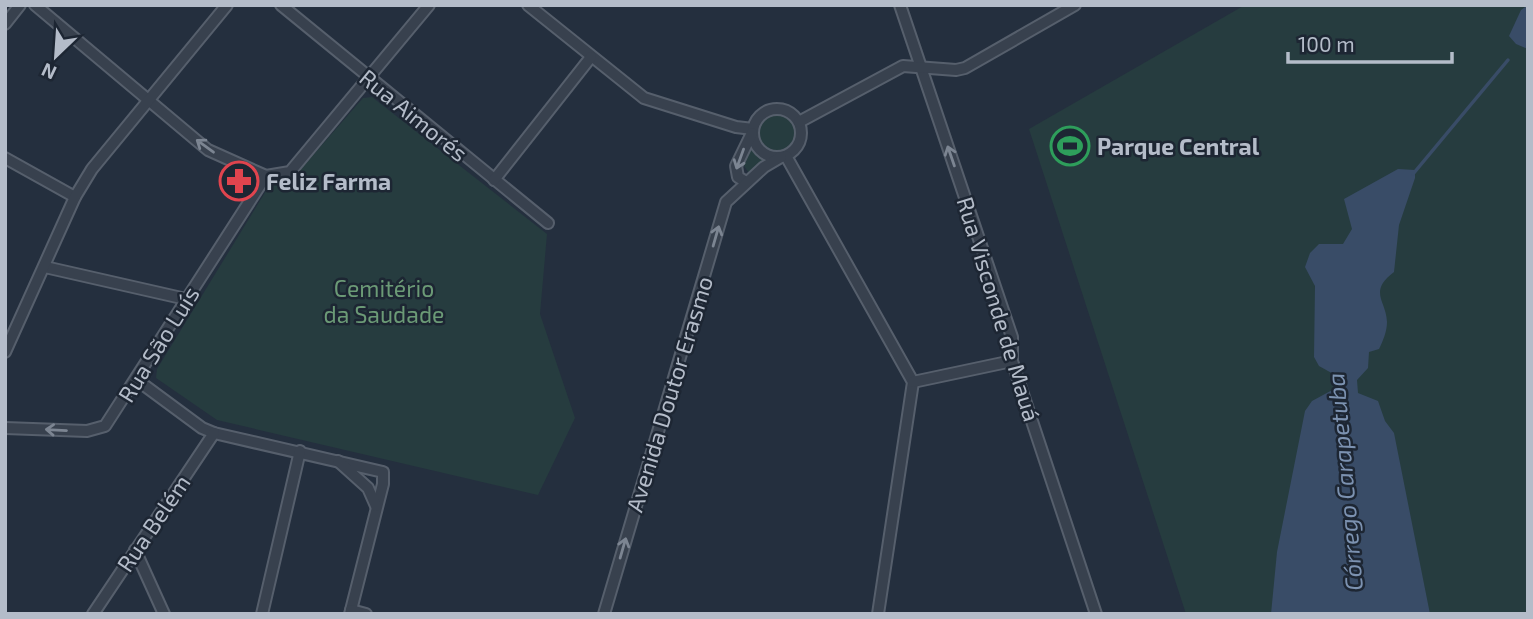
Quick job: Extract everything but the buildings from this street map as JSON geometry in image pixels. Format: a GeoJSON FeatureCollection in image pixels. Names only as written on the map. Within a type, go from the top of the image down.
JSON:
{"type":"FeatureCollection","features":[{"type":"Feature","properties":{"kind":"street"},"geometry":{"type":"LineString","coordinates":[[5,24],[20,5]]}},
{"type":"Feature","properties":{"kind":"street"},"geometry":{"type":"LineString","coordinates":[[34,5],[208,150],[266,176],[290,172],[429,5]]}},
{"type":"Feature","properties":{"kind":"street"},"geometry":{"type":"LineString","coordinates":[[5,352],[75,197],[92,169],[227,5]]}},
{"type":"Feature","properties":{"kind":"street","name":"Rua Aimorés"},"geometry":{"type":"LineString","coordinates":[[281,5],[368,79],[548,223]]}},
{"type":"Feature","properties":{"kind":"street"},"geometry":{"type":"LineString","coordinates":[[528,5],[644,98],[753,131]]}},
{"type":"Feature","properties":{"kind":"street","name":"Rua Visconde de Mauá"},"geometry":{"type":"LineString","coordinates":[[900,5],[1012,337],[1012,361],[1096,614]]}},
{"type":"Feature","properties":{"kind":"street"},"geometry":{"type":"LineString","coordinates":[[799,122],[903,66],[920,65],[956,70],[965,68],[1075,5]]}},
{"type":"Feature","properties":{"kind":"street"},"geometry":{"type":"LineString","coordinates":[[494,180],[591,57]]}},
{"type":"Feature","properties":{"kind":"street"},"geometry":{"type":"LineString","coordinates":[[746,182],[738,177],[736,166],[761,115],[771,109],[787,111],[799,122],[800,142],[783,156]]}},
{"type":"Feature","properties":{"kind":"street"},"geometry":{"type":"LineString","coordinates":[[753,131],[761,151],[783,156],[913,382],[878,614]]}},
{"type":"Feature","properties":{"kind":"street","name":"Avenida Doutor Erasmo"},"geometry":{"type":"LineString","coordinates":[[604,614],[724,208],[728,198],[746,182],[783,156]]}},
{"type":"Feature","properties":{"kind":"street"},"geometry":{"type":"LineString","coordinates":[[5,159],[75,197]]}},
{"type":"Feature","properties":{"kind":"street","name":"Rua São Luís"},"geometry":{"type":"LineString","coordinates":[[5,428],[98,430],[109,422],[266,176]]}},
{"type":"Feature","properties":{"kind":"street"},"geometry":{"type":"LineString","coordinates":[[45,267],[186,299]]}},
{"type":"Feature","properties":{"kind":"street"},"geometry":{"type":"LineString","coordinates":[[913,382],[1012,361]]}},
{"type":"Feature","properties":{"kind":"street"},"geometry":{"type":"LineString","coordinates":[[137,380],[202,428],[214,433],[372,467],[384,479]]}},
{"type":"Feature","properties":{"kind":"street","name":"Rua Belém"},"geometry":{"type":"LineString","coordinates":[[93,614],[214,433]]}},
{"type":"Feature","properties":{"kind":"street"},"geometry":{"type":"LineString","coordinates":[[262,614],[300,451]]}},
{"type":"Feature","properties":{"kind":"street"},"geometry":{"type":"LineString","coordinates":[[333,458],[368,488],[376,506]]}},
{"type":"Feature","properties":{"kind":"street"},"geometry":{"type":"LineString","coordinates":[[368,488],[377,489],[384,479]]}},
{"type":"Feature","properties":{"kind":"street"},"geometry":{"type":"LineString","coordinates":[[366,614],[350,612],[384,479]]}},
{"type":"Feature","properties":{"kind":"street"},"geometry":{"type":"LineString","coordinates":[[135,550],[164,614]]}},
{"type":"Feature","properties":{"kind":"green space","name":"Parque Central"},"geometry":{"type":"Polygon","coordinates":[[[1245,5],[1528,5],[1528,614],[1186,614],[1029,129],[1245,5]]]}},
{"type":"Feature","properties":{"kind":"green space","name":"Cemitério da Saudade"},"geometry":{"type":"Polygon","coordinates":[[[372,97],[547,234],[540,314],[575,418],[538,495],[217,420],[156,378],[157,369],[269,186],[294,177],[363,98],[372,97]]]}},
{"type":"Feature","properties":{"kind":"green space"},"geometry":{"type":"Polygon","coordinates":[[[777,115],[789,121],[795,133],[789,145],[777,151],[765,145],[759,133],[765,121],[777,115]]]}},
{"type":"Feature","properties":{"kind":"green space"},"geometry":{"type":"Polygon","coordinates":[[[752,146],[755,154],[765,159],[749,173],[744,166],[752,146]]]}},
{"type":"Feature","properties":{"kind":"water"},"geometry":{"type":"Polygon","coordinates":[[[1528,5],[1528,49],[1516,44],[1509,36],[1521,10],[1528,5]]]}},
{"type":"Feature","properties":{"kind":"water"},"geometry":{"type":"Polygon","coordinates":[[[1398,169],[1415,170],[1415,178],[1399,225],[1394,272],[1386,279],[1380,291],[1386,314],[1386,329],[1379,349],[1369,352],[1368,368],[1357,380],[1358,393],[1378,401],[1385,421],[1394,433],[1430,614],[1271,614],[1277,552],[1305,411],[1312,401],[1336,388],[1337,376],[1319,366],[1314,357],[1315,286],[1305,267],[1310,253],[1319,244],[1343,244],[1352,229],[1344,199],[1398,169]]]}},
{"type":"Feature","properties":{"kind":"waterway","name":"Córrego Carapetuba"},"geometry":{"type":"LineString","coordinates":[[1413,174],[1508,60]]}},
{"type":"Feature","properties":{"kind":"place","name":"Parque Central"},"geometry":{"type":"Point","coordinates":[1070,146]}},
{"type":"Feature","properties":{"kind":"place","name":"Feliz Farma"},"geometry":{"type":"Point","coordinates":[239,181]}}]}
